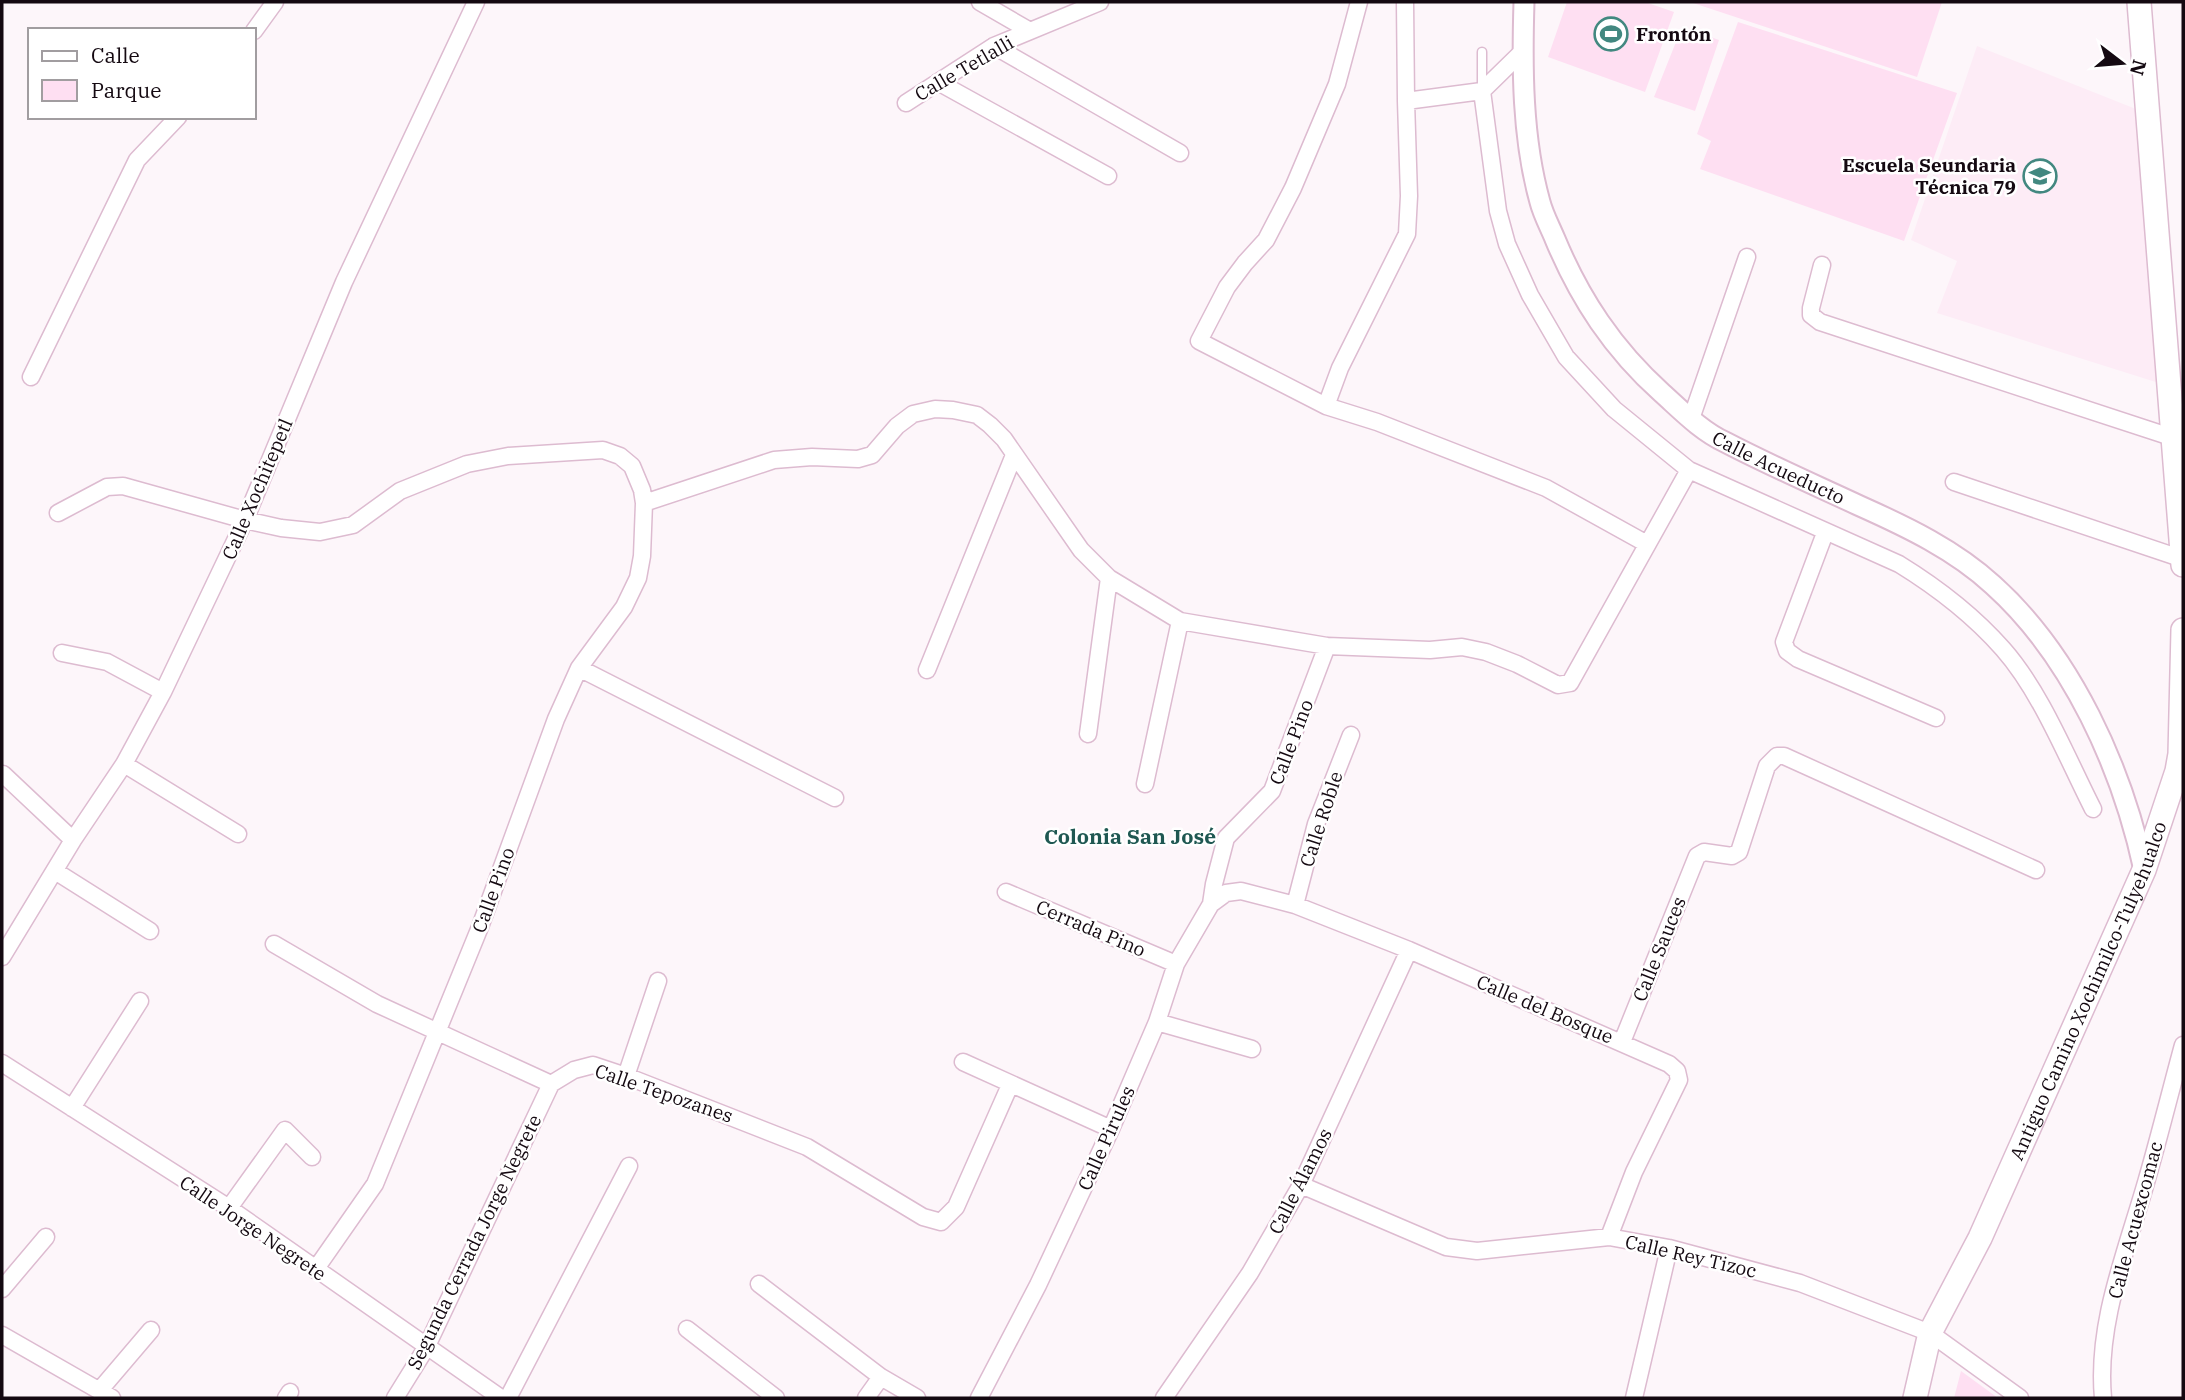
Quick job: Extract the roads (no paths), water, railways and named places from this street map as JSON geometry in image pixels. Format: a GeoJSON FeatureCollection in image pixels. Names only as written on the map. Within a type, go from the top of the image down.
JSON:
{"type":"FeatureCollection","features":[{"type":"Feature","properties":{"kind":"main road"},"geometry":{"type":"LineString","coordinates":[[2139,2],[2183,565]]}},
{"type":"Feature","properties":{"kind":"main road","name":"Antiguo Camino Xochimilco-Tulyehualco"},"geometry":{"type":"LineString","coordinates":[[1915,1398],[1930,1333],[1980,1238],[2144,870],[2182,754],[2183,630]]}},
{"type":"Feature","properties":{"kind":"street"},"geometry":{"type":"LineString","coordinates":[[256,28],[275,2]]}},
{"type":"Feature","properties":{"kind":"street","name":"Calle Xochitepetl"},"geometry":{"type":"LineString","coordinates":[[2,957],[73,840],[124,764],[163,692],[246,520],[344,282],[476,2]]}},
{"type":"Feature","properties":{"kind":"street"},"geometry":{"type":"LineString","coordinates":[[980,2],[1030,31]]}},
{"type":"Feature","properties":{"kind":"street","name":"Calle Tetlalli"},"geometry":{"type":"LineString","coordinates":[[906,103],[994,46],[1100,2]]}},
{"type":"Feature","properties":{"kind":"street"},"geometry":{"type":"LineString","coordinates":[[1359,2],[1337,84],[1293,188],[1266,240],[1245,262],[1227,287],[1199,341],[1326,406],[1546,488],[1647,544]]}},
{"type":"Feature","properties":{"kind":"street"},"geometry":{"type":"LineString","coordinates":[[1326,406],[1340,368],[1407,234],[1409,196],[1405,2]]}},
{"type":"Feature","properties":{"kind":"street","name":"Calle Acueducto"},"geometry":{"type":"LineString","coordinates":[[1524,2],[1522,51],[1529,145],[1540,202],[1569,273],[1607,336],[1646,379],[1691,419],[1721,441],[1910,529],[1950,553],[1992,584],[2046,645],[2096,726],[2137,835],[2144,870]]}},
{"type":"Feature","properties":{"kind":"street"},"geometry":{"type":"LineString","coordinates":[[994,46],[1180,153]]}},
{"type":"Feature","properties":{"kind":"street"},"geometry":{"type":"LineString","coordinates":[[1406,101],[1482,91],[1522,51]]}},
{"type":"Feature","properties":{"kind":"street"},"geometry":{"type":"LineString","coordinates":[[938,82],[1108,176]]}},
{"type":"Feature","properties":{"kind":"street","name":"Calle Acueducto"},"geometry":{"type":"LineString","coordinates":[[1482,91],[1498,211],[1507,244],[1530,295],[1566,357],[1614,408],[1689,470],[1899,564],[1931,584],[1958,606],[2004,651],[2039,701],[2093,809]]}},
{"type":"Feature","properties":{"kind":"street"},"geometry":{"type":"LineString","coordinates":[[31,377],[138,160],[176,119]]}},
{"type":"Feature","properties":{"kind":"street"},"geometry":{"type":"LineString","coordinates":[[1691,419],[1747,257]]}},
{"type":"Feature","properties":{"kind":"street"},"geometry":{"type":"LineString","coordinates":[[1822,265],[1811,308],[1811,315],[1820,322],[2174,438]]}},
{"type":"Feature","properties":{"kind":"street"},"geometry":{"type":"LineString","coordinates":[[58,513],[107,487],[123,486],[246,520],[281,528],[320,532],[353,525],[400,491],[467,464],[508,456],[603,450],[620,456],[632,466],[645,503],[774,460],[813,457],[858,459],[872,455],[897,426],[913,414],[953,410],[977,415],[1004,439],[1081,550],[1109,578],[1180,621],[1327,646],[1430,650],[1462,647],[1517,664],[1558,685],[1570,683],[1689,470]]}},
{"type":"Feature","properties":{"kind":"street"},"geometry":{"type":"LineString","coordinates":[[927,670],[1014,455]]}},
{"type":"Feature","properties":{"kind":"street"},"geometry":{"type":"LineString","coordinates":[[1954,482],[2183,559]]}},
{"type":"Feature","properties":{"kind":"street","name":"Calle Pino"},"geometry":{"type":"LineString","coordinates":[[314,1270],[375,1184],[480,927],[556,719],[579,668],[624,607],[638,578],[645,503]]}},
{"type":"Feature","properties":{"kind":"street"},"geometry":{"type":"LineString","coordinates":[[1825,533],[1784,642],[1787,651],[1798,659],[1936,718]]}},
{"type":"Feature","properties":{"kind":"street"},"geometry":{"type":"LineString","coordinates":[[1088,734],[1109,578]]}},
{"type":"Feature","properties":{"kind":"street"},"geometry":{"type":"LineString","coordinates":[[1145,785],[1180,621]]}},
{"type":"Feature","properties":{"kind":"street","name":"Calle Pino"},"geometry":{"type":"LineString","coordinates":[[1211,904],[1226,838],[1272,791],[1327,646]]}},
{"type":"Feature","properties":{"kind":"street"},"geometry":{"type":"LineString","coordinates":[[62,653],[107,662],[163,692]]}},
{"type":"Feature","properties":{"kind":"street"},"geometry":{"type":"LineString","coordinates":[[579,668],[835,798]]}},
{"type":"Feature","properties":{"kind":"street","name":"Calle Roble"},"geometry":{"type":"LineString","coordinates":[[1295,905],[1316,824],[1351,735]]}},
{"type":"Feature","properties":{"kind":"street","name":"Calle Sauces"},"geometry":{"type":"LineString","coordinates":[[1622,1042],[1697,856],[1703,852],[1732,856],[1739,852],[1767,766],[1777,755],[2036,870]]}},
{"type":"Feature","properties":{"kind":"street"},"geometry":{"type":"LineString","coordinates":[[124,764],[238,834]]}},
{"type":"Feature","properties":{"kind":"street"},"geometry":{"type":"LineString","coordinates":[[3,774],[73,840]]}},
{"type":"Feature","properties":{"kind":"street"},"geometry":{"type":"LineString","coordinates":[[55,872],[150,931]]}},
{"type":"Feature","properties":{"kind":"street","name":"Cerrada Pino"},"geometry":{"type":"LineString","coordinates":[[1006,891],[1176,964]]}},
{"type":"Feature","properties":{"kind":"street","name":"Calle del Bosque"},"geometry":{"type":"LineString","coordinates":[[1211,904],[1226,894],[1241,891],[1295,905],[1409,950],[1669,1064],[1677,1071],[1679,1080],[1634,1172],[1609,1237]]}},
{"type":"Feature","properties":{"kind":"street","name":"Calle Pirules"},"geometry":{"type":"LineString","coordinates":[[979,1398],[1038,1285],[1111,1129],[1157,1022],[1176,964],[1211,904]]}},
{"type":"Feature","properties":{"kind":"street"},"geometry":{"type":"LineString","coordinates":[[274,944],[377,1004],[551,1084]]}},
{"type":"Feature","properties":{"kind":"street","name":"Calle Álamos"},"geometry":{"type":"LineString","coordinates":[[1164,1398],[1250,1273],[1301,1185],[1409,950]]}},
{"type":"Feature","properties":{"kind":"street"},"geometry":{"type":"LineString","coordinates":[[626,1076],[658,981]]}},
{"type":"Feature","properties":{"kind":"street"},"geometry":{"type":"LineString","coordinates":[[72,1108],[140,1001]]}},
{"type":"Feature","properties":{"kind":"street"},"geometry":{"type":"LineString","coordinates":[[1157,1022],[1252,1049]]}},
{"type":"Feature","properties":{"kind":"street","name":"Calle Acuexcomac"},"geometry":{"type":"LineString","coordinates":[[2103,1398],[2100,1370],[2118,1272],[2147,1181],[2183,1045]]}},
{"type":"Feature","properties":{"kind":"street"},"geometry":{"type":"LineString","coordinates":[[963,1062],[1111,1129]]}},
{"type":"Feature","properties":{"kind":"street","name":"Calle Jorge Negrete"},"geometry":{"type":"LineString","coordinates":[[2,1063],[229,1209],[501,1398]]}},
{"type":"Feature","properties":{"kind":"street","name":"Calle Tepozanes"},"geometry":{"type":"LineString","coordinates":[[551,1084],[574,1070],[593,1065],[626,1076],[807,1147],[923,1217],[941,1222],[956,1207],[1010,1085]]}},
{"type":"Feature","properties":{"kind":"street","name":"Segunda Cerrada Jorge Negrete"},"geometry":{"type":"LineString","coordinates":[[395,1398],[426,1348],[551,1084]]}},
{"type":"Feature","properties":{"kind":"street"},"geometry":{"type":"LineString","coordinates":[[229,1209],[285,1130],[312,1157]]}},
{"type":"Feature","properties":{"kind":"street"},"geometry":{"type":"LineString","coordinates":[[508,1398],[629,1166]]}},
{"type":"Feature","properties":{"kind":"street","name":"Calle Rey Tizoc"},"geometry":{"type":"LineString","coordinates":[[1301,1185],[1447,1247],[1477,1251],[1609,1237],[1669,1248],[1800,1283],[1930,1333],[2020,1398]]}},
{"type":"Feature","properties":{"kind":"street"},"geometry":{"type":"LineString","coordinates":[[2,1289],[46,1237]]}},
{"type":"Feature","properties":{"kind":"street"},"geometry":{"type":"LineString","coordinates":[[1634,1398],[1669,1248]]}},
{"type":"Feature","properties":{"kind":"street"},"geometry":{"type":"LineString","coordinates":[[759,1283],[881,1377],[917,1398]]}},
{"type":"Feature","properties":{"kind":"street"},"geometry":{"type":"LineString","coordinates":[[687,1329],[776,1398]]}},
{"type":"Feature","properties":{"kind":"street"},"geometry":{"type":"LineString","coordinates":[[2,1335],[103,1396],[151,1330]]}},
{"type":"Feature","properties":{"kind":"street"},"geometry":{"type":"LineString","coordinates":[[866,1398],[881,1377]]}},
{"type":"Feature","properties":{"kind":"lane","name":"Calle Acueducto"},"geometry":{"type":"LineString","coordinates":[[1482,52],[1482,91]]}},
{"type":"Feature","properties":{"kind":"place","name":"Frontón"},"geometry":{"type":"Point","coordinates":[1611,34]}},
{"type":"Feature","properties":{"kind":"place","name":"Escuela Seundaria Técnica 79"},"geometry":{"type":"Point","coordinates":[2040,176]}},
{"type":"Feature","properties":{"kind":"district","name":"Colonia San José"},"geometry":{"type":"Point","coordinates":[1130,837]}}]}
